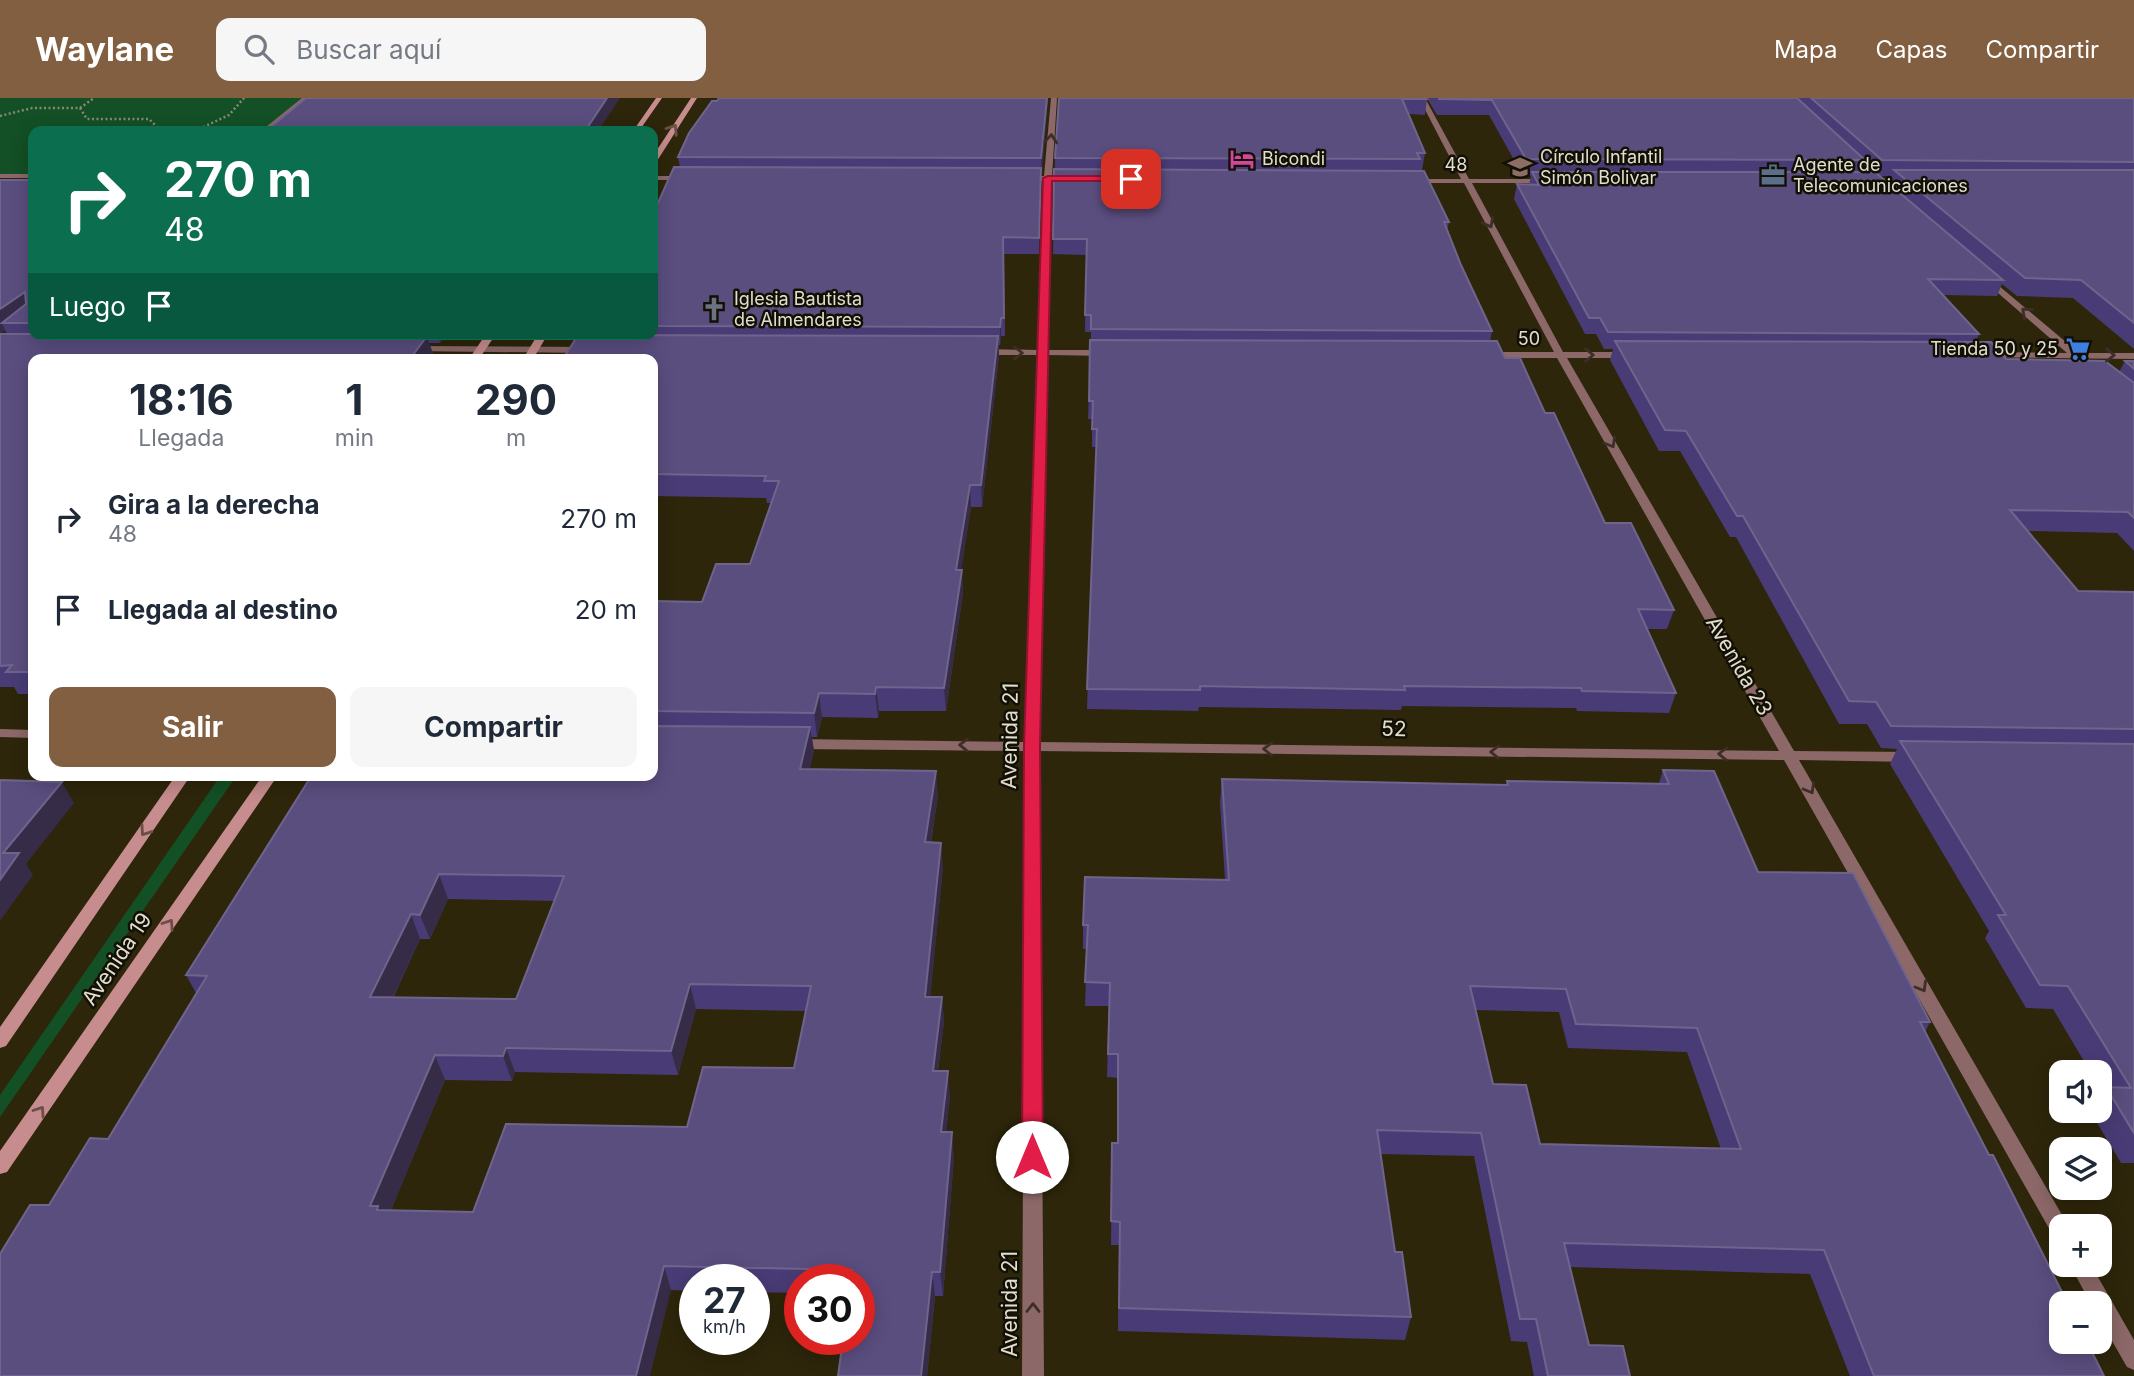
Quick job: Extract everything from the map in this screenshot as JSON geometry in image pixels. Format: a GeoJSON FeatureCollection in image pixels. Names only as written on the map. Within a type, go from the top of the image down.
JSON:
{"type":"FeatureCollection","features":[{"type":"Feature","properties":{"kind":"main road"},"geometry":{"type":"LineString","coordinates":[[639,126],[659,98]]}},
{"type":"Feature","properties":{"kind":"main road"},"geometry":{"type":"LineString","coordinates":[[658,153],[694,98]]}},
{"type":"Feature","properties":{"kind":"main road"},"geometry":{"type":"LineString","coordinates":[[477,354],[487,340]]}},
{"type":"Feature","properties":{"kind":"main road"},"geometry":{"type":"LineString","coordinates":[[0,1041],[180,781]]}},
{"type":"Feature","properties":{"kind":"main road","name":"Avenida 19"},"geometry":{"type":"LineString","coordinates":[[0,1166],[267,781]]}},
{"type":"Feature","properties":{"kind":"street"},"geometry":{"type":"LineString","coordinates":[[270,126],[306,98]]}},
{"type":"Feature","properties":{"kind":"street","name":"Avenida 21"},"geometry":{"type":"LineString","coordinates":[[1033,1376],[1032,746],[1048,178],[1054,98]]}},
{"type":"Feature","properties":{"kind":"street","name":"Avenida 23"},"geometry":{"type":"LineString","coordinates":[[1422,98],[1560,355],[2051,1214]]}},
{"type":"Feature","properties":{"kind":"street"},"geometry":{"type":"LineString","coordinates":[[0,176],[28,176]]}},
{"type":"Feature","properties":{"kind":"street"},"geometry":{"type":"LineString","coordinates":[[658,178],[694,178]]}},
{"type":"Feature","properties":{"kind":"street"},"geometry":{"type":"LineString","coordinates":[[1007,178],[1076,179]]}},
{"type":"Feature","properties":{"kind":"street","name":"48"},"geometry":{"type":"LineString","coordinates":[[1396,181],[1562,181]]}},
{"type":"Feature","properties":{"kind":"street"},"geometry":{"type":"LineString","coordinates":[[1981,274],[2086,363]]}},
{"type":"Feature","properties":{"kind":"street"},"geometry":{"type":"LineString","coordinates":[[398,349],[480,349],[531,354],[602,350]]}},
{"type":"Feature","properties":{"kind":"street"},"geometry":{"type":"LineString","coordinates":[[974,352],[1113,353]]}},
{"type":"Feature","properties":{"kind":"street","name":"50"},"geometry":{"type":"LineString","coordinates":[[1476,355],[1643,355]]}},
{"type":"Feature","properties":{"kind":"street"},"geometry":{"type":"LineString","coordinates":[[1978,355],[2134,356]]}},
{"type":"Feature","properties":{"kind":"street"},"geometry":{"type":"LineString","coordinates":[[0,733],[28,734]]}},
{"type":"Feature","properties":{"kind":"street","name":"52"},"geometry":{"type":"LineString","coordinates":[[775,743],[1926,757]]}},
{"type":"Feature","properties":{"kind":"street"},"geometry":{"type":"LineString","coordinates":[[2087,1277],[2134,1360]]}},
{"type":"Feature","properties":{"kind":"path"},"geometry":{"type":"LineString","coordinates":[[0,116],[32,108],[80,107],[94,98]]}},
{"type":"Feature","properties":{"kind":"path"},"geometry":{"type":"LineString","coordinates":[[206,126],[229,115],[244,98]]}},
{"type":"Feature","properties":{"kind":"path"},"geometry":{"type":"LineString","coordinates":[[80,107],[87,119],[149,119],[156,126]]}},
{"type":"Feature","properties":{"kind":"green space"},"geometry":{"type":"Polygon","coordinates":[[[0,98],[306,98],[270,126],[28,126],[28,176],[0,176],[0,98]]]}},
{"type":"Feature","properties":{"kind":"green space"},"geometry":{"type":"Polygon","coordinates":[[[217,781],[233,781],[0,1117],[0,1095],[217,781]]]}},
{"type":"Feature","properties":{"kind":"building"},"geometry":{"type":"Polygon","coordinates":[[[306,98],[607,98],[588,126],[272,126],[306,98]]]}},
{"type":"Feature","properties":{"kind":"building"},"geometry":{"type":"Polygon","coordinates":[[[719,98],[1047,98],[1041,158],[678,157],[689,133],[712,101],[719,98]]]}},
{"type":"Feature","properties":{"kind":"building"},"geometry":{"type":"Polygon","coordinates":[[[1059,98],[1426,98],[1402,99],[1425,153],[1417,153],[1420,159],[1055,158],[1059,98]]]}},
{"type":"Feature","properties":{"kind":"building"},"geometry":{"type":"Polygon","coordinates":[[[1439,98],[1797,98],[1865,160],[1526,159],[1492,100],[1439,98]]]}},
{"type":"Feature","properties":{"kind":"building"},"geometry":{"type":"Polygon","coordinates":[[[1811,98],[2134,98],[2134,162],[1882,160],[1811,98]]]}},
{"type":"Feature","properties":{"kind":"building"},"geometry":{"type":"Polygon","coordinates":[[[674,167],[1041,168],[1039,238],[1003,237],[1004,318],[1001,318],[1000,327],[658,326],[658,203],[674,167]]]}},
{"type":"Feature","properties":{"kind":"building"},"geometry":{"type":"Polygon","coordinates":[[[1054,169],[1424,171],[1449,222],[1444,222],[1492,331],[1091,329],[1091,315],[1085,315],[1087,239],[1053,239],[1054,169]]]}},
{"type":"Feature","properties":{"kind":"building"},"geometry":{"type":"Polygon","coordinates":[[[1894,170],[2134,170],[2134,323],[2081,280],[2025,278],[1894,170]]]}},
{"type":"Feature","properties":{"kind":"building"},"geometry":{"type":"Polygon","coordinates":[[[1532,172],[1875,172],[2003,280],[1928,279],[1979,334],[1608,332],[1600,318],[1589,318],[1517,184],[1539,185],[1532,172]]]}},
{"type":"Feature","properties":{"kind":"building"},"geometry":{"type":"Polygon","coordinates":[[[0,180],[28,180],[28,323],[2,323],[26,304],[25,292],[0,309],[0,180]]]}},
{"type":"Feature","properties":{"kind":"building"},"geometry":{"type":"Polygon","coordinates":[[[0,334],[28,334],[28,340],[424,340],[414,354],[28,354],[28,672],[6,672],[12,665],[0,666],[0,334]]]}},
{"type":"Feature","properties":{"kind":"building"},"geometry":{"type":"Polygon","coordinates":[[[658,335],[998,336],[981,485],[970,485],[956,570],[962,570],[944,688],[876,687],[875,694],[819,693],[814,713],[658,711],[658,601],[702,602],[716,564],[750,564],[779,481],[764,481],[766,476],[658,474],[658,354],[566,354],[575,340],[658,340],[658,335]]]}},
{"type":"Feature","properties":{"kind":"building"},"geometry":{"type":"Polygon","coordinates":[[[1090,340],[1497,341],[1505,358],[1520,358],[1545,413],[1554,413],[1605,523],[1631,523],[1674,610],[1638,609],[1676,693],[1582,691],[1581,688],[1404,686],[1405,690],[1200,686],[1200,690],[1087,689],[1097,429],[1092,429],[1093,401],[1089,401],[1090,340]]]}},
{"type":"Feature","properties":{"kind":"building"},"geometry":{"type":"Polygon","coordinates":[[[1615,341],[1991,342],[2006,359],[2105,361],[2134,383],[2134,518],[2128,512],[2010,510],[2078,591],[2134,592],[2134,729],[1891,726],[1876,702],[1849,701],[1743,516],[1737,516],[1686,431],[1665,430],[1615,341]]]}},
{"type":"Feature","properties":{"kind":"building"},"geometry":{"type":"Polygon","coordinates":[[[2125,361],[2134,361],[2134,369],[2125,361]]]}},
{"type":"Feature","properties":{"kind":"building"},"geometry":{"type":"Polygon","coordinates":[[[658,726],[810,727],[800,769],[936,771],[925,842],[941,843],[925,997],[942,997],[933,1071],[948,1071],[941,1132],[952,1132],[940,1272],[932,1272],[921,1376],[838,1376],[841,1355],[875,1355],[875,1264],[784,1264],[784,1269],[770,1268],[770,1264],[679,1264],[679,1266],[664,1266],[636,1376],[0,1376],[0,1254],[30,1205],[49,1205],[90,1138],[108,1139],[207,976],[186,975],[308,781],[658,781],[658,726]],[[439,874],[420,915],[411,914],[370,997],[516,999],[564,876],[439,874]],[[690,984],[671,1051],[506,1048],[503,1056],[435,1055],[370,1206],[378,1206],[377,1210],[473,1212],[506,1124],[687,1127],[703,1067],[794,1068],[811,986],[690,984]]]}},
{"type":"Feature","properties":{"kind":"building"},"geometry":{"type":"Polygon","coordinates":[[[1900,741],[2134,744],[2134,1133],[2112,1097],[2112,1087],[2131,1088],[2068,986],[2040,985],[1998,915],[2006,915],[1900,741]]]}},
{"type":"Feature","properties":{"kind":"building"},"geometry":{"type":"Polygon","coordinates":[[[1663,770],[1714,771],[1758,872],[1853,873],[1930,1022],[1920,1022],[1989,1155],[1993,1155],[2049,1266],[2049,1277],[2054,1277],[2061,1291],[2049,1291],[2049,1354],[2093,1354],[2104,1376],[1874,1376],[1824,1250],[1564,1243],[1589,1345],[1623,1346],[1630,1376],[1548,1376],[1536,1319],[1520,1319],[1481,1133],[1377,1130],[1395,1252],[1402,1252],[1411,1317],[1119,1308],[1120,1222],[1111,1221],[1112,1143],[1118,1143],[1118,1054],[1108,1054],[1110,983],[1085,982],[1088,925],[1083,925],[1085,877],[1229,880],[1222,779],[1508,785],[1507,781],[1669,784],[1663,770]],[[1470,986],[1493,1084],[1526,1085],[1540,1144],[1741,1149],[1697,1028],[1576,1024],[1566,989],[1470,986]]]}},
{"type":"Feature","properties":{"kind":"building"},"geometry":{"type":"Polygon","coordinates":[[[0,780],[62,782],[3,853],[19,853],[0,880],[0,780]]]}},
{"type":"Feature","properties":{"kind":"place","name":"Bicondi"},"geometry":{"type":"Point","coordinates":[1242,159]}},
{"type":"Feature","properties":{"kind":"place","name":"Círculo Infantil Simón Bolivar"},"geometry":{"type":"Point","coordinates":[1520,167]}},
{"type":"Feature","properties":{"kind":"place","name":"Agente de Telecomunicaciones"},"geometry":{"type":"Point","coordinates":[1773,175]}},
{"type":"Feature","properties":{"kind":"place","name":"Iglesia Bautista de Almendares"},"geometry":{"type":"Point","coordinates":[714,309]}},
{"type":"Feature","properties":{"kind":"place","name":"Tienda 50 y 25"},"geometry":{"type":"Point","coordinates":[2078,349]}},
{"type":"Feature","properties":{"kind":"route"},"geometry":{"type":"LineString","coordinates":[[1032,1157],[1032,746],[1048,178],[1131,179]]}}]}
